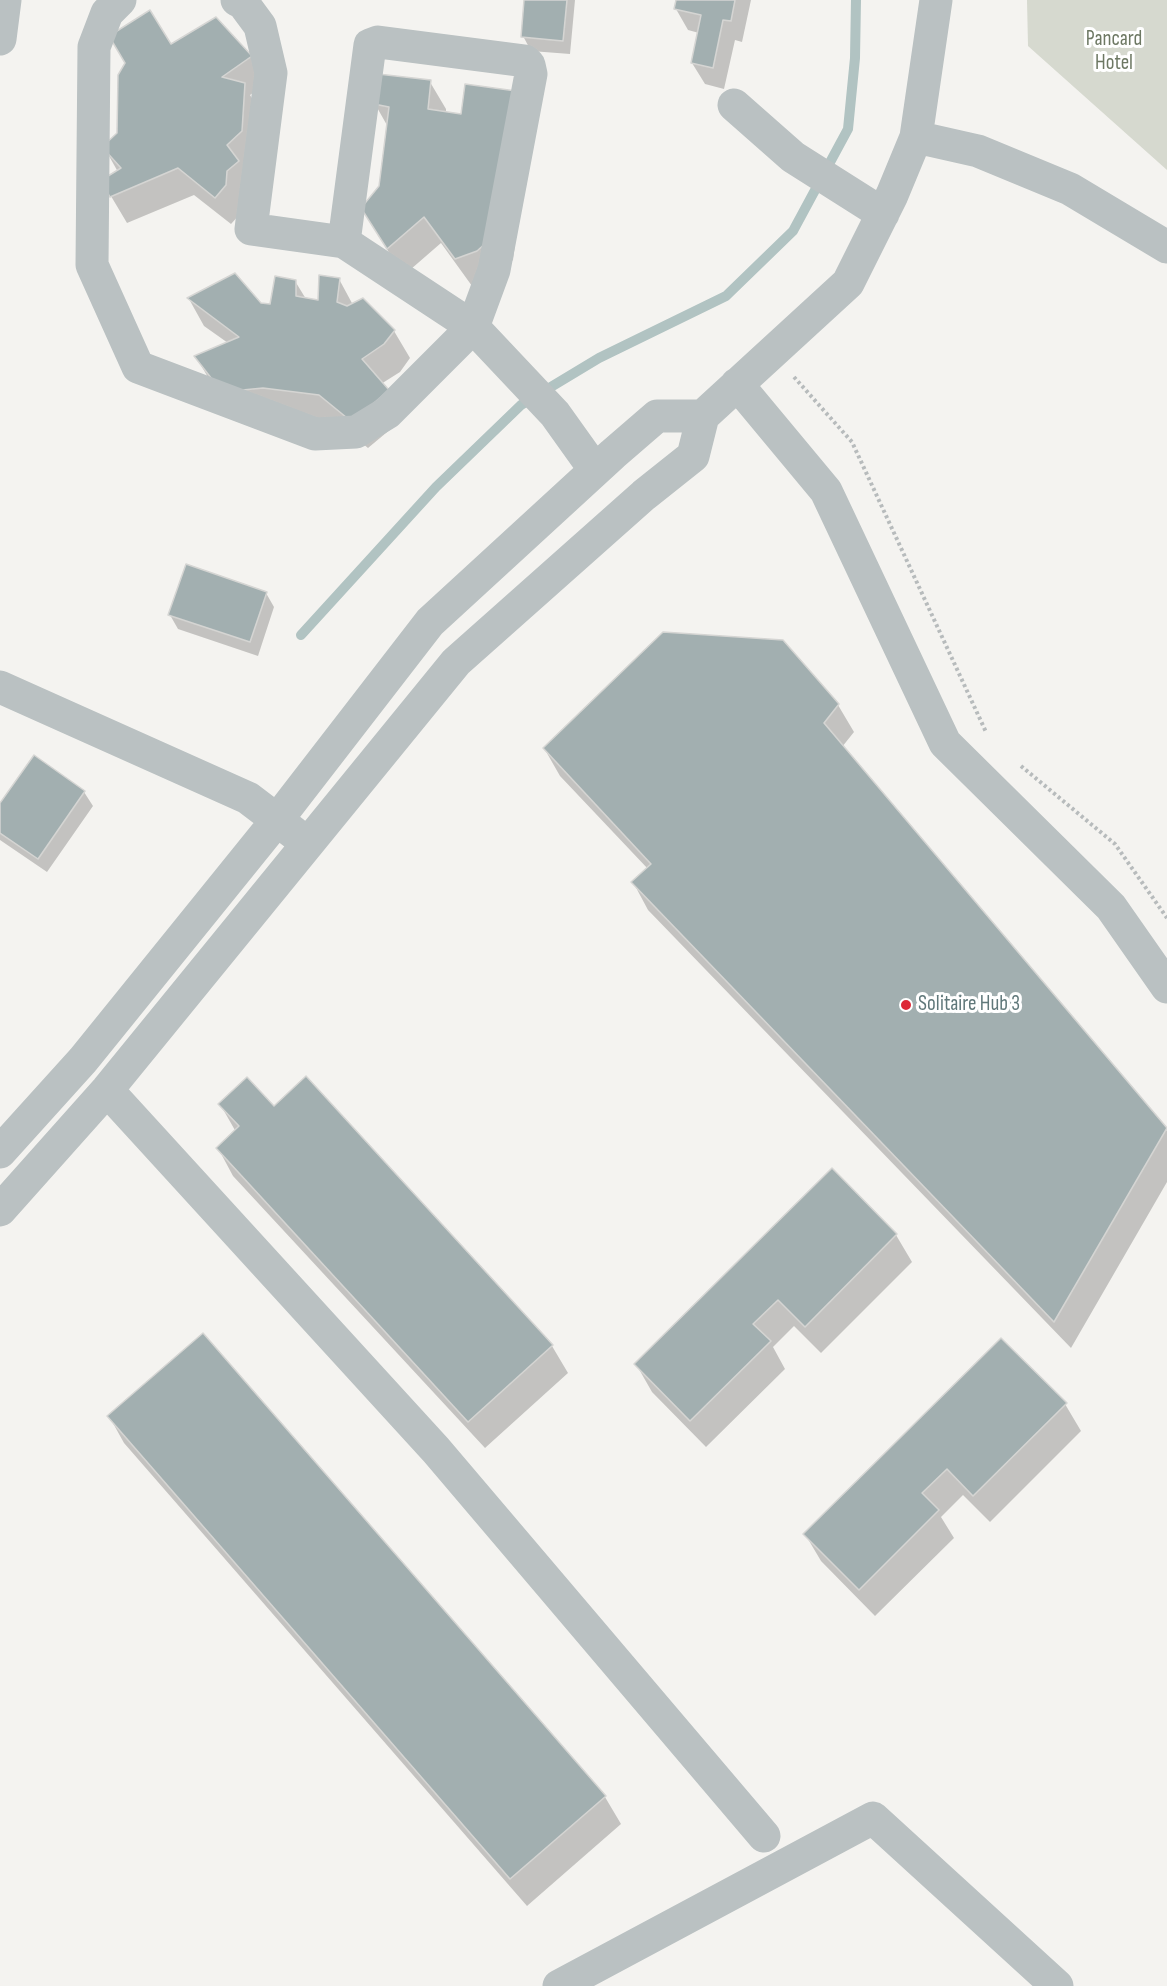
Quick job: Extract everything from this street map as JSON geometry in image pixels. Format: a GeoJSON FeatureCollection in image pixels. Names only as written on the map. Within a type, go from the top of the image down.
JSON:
{"type":"FeatureCollection","features":[{"type":"Feature","properties":{"kind":"street"},"geometry":{"type":"LineString","coordinates":[[0,39],[5,0]]}},
{"type":"Feature","properties":{"kind":"street"},"geometry":{"type":"LineString","coordinates":[[120,0],[106,13],[94,47],[92,265],[138,368],[315,434],[356,432],[387,413],[473,327],[494,270],[531,74],[530,65],[525,61],[378,42],[370,45],[344,242]]}},
{"type":"Feature","properties":{"kind":"street"},"geometry":{"type":"LineString","coordinates":[[237,0],[243,3],[260,26],[271,74],[251,229],[344,242],[473,327],[555,414],[595,470]]}},
{"type":"Feature","properties":{"kind":"street"},"geometry":{"type":"LineString","coordinates":[[0,1210],[107,1090],[456,662],[644,495],[693,456],[703,416],[848,283],[883,214],[916,137],[936,0]]}},
{"type":"Feature","properties":{"kind":"street"},"geometry":{"type":"LineString","coordinates":[[734,105],[793,157],[883,214]]}},
{"type":"Feature","properties":{"kind":"street"},"geometry":{"type":"LineString","coordinates":[[916,137],[978,151],[1070,189],[1167,247]]}},
{"type":"Feature","properties":{"kind":"street"},"geometry":{"type":"LineString","coordinates":[[737,384],[826,491],[945,742],[1112,907],[1167,987]]}},
{"type":"Feature","properties":{"kind":"street"},"geometry":{"type":"LineString","coordinates":[[0,1152],[84,1060],[277,820],[430,622],[657,416],[703,416]]}},
{"type":"Feature","properties":{"kind":"street"},"geometry":{"type":"LineString","coordinates":[[0,687],[248,798],[307,843]]}},
{"type":"Feature","properties":{"kind":"street"},"geometry":{"type":"LineString","coordinates":[[107,1090],[436,1450],[764,1836]]}},
{"type":"Feature","properties":{"kind":"street"},"geometry":{"type":"LineString","coordinates":[[559,1986],[873,1818],[1057,1986]]}},
{"type":"Feature","properties":{"kind":"path"},"geometry":{"type":"LineString","coordinates":[[772,353],[852,442],[990,740]]}},
{"type":"Feature","properties":{"kind":"path"},"geometry":{"type":"LineString","coordinates":[[1017,762],[1115,844],[1167,918]]}},
{"type":"Feature","properties":{"kind":"green space","name":"Pancard Hotel"},"geometry":{"type":"Polygon","coordinates":[[[1027,0],[1167,0],[1167,170],[1028,46],[1027,0]]]}},
{"type":"Feature","properties":{"kind":"building"},"geometry":{"type":"Polygon","coordinates":[[[524,0],[567,0],[563,41],[521,37],[524,0]]]}},
{"type":"Feature","properties":{"kind":"building"},"geometry":{"type":"Polygon","coordinates":[[[676,0],[735,0],[731,21],[723,20],[713,68],[691,63],[701,15],[674,9],[676,0]]]}},
{"type":"Feature","properties":{"kind":"building"},"geometry":{"type":"Polygon","coordinates":[[[150,10],[171,44],[216,17],[252,56],[222,77],[245,83],[242,131],[227,145],[239,161],[227,171],[226,185],[215,198],[178,168],[110,197],[100,181],[121,168],[102,147],[117,133],[118,75],[125,63],[109,36],[150,10]]]}},
{"type":"Feature","properties":{"kind":"building"},"geometry":{"type":"Polygon","coordinates":[[[378,74],[431,80],[428,109],[461,114],[465,84],[516,91],[498,232],[477,251],[455,259],[424,217],[387,249],[361,208],[379,186],[389,107],[374,104],[378,74]]]}},
{"type":"Feature","properties":{"kind":"building"},"geometry":{"type":"Polygon","coordinates":[[[235,273],[261,303],[270,304],[275,276],[296,280],[296,296],[318,300],[319,275],[340,278],[337,302],[347,306],[363,298],[395,330],[384,344],[362,359],[389,390],[352,422],[319,395],[263,388],[222,392],[194,356],[239,337],[187,298],[235,273]]]}},
{"type":"Feature","properties":{"kind":"building"},"geometry":{"type":"Polygon","coordinates":[[[186,564],[267,592],[250,642],[168,615],[186,564]]]}},
{"type":"Feature","properties":{"kind":"building","name":"Solitaire Hub 3"},"geometry":{"type":"Polygon","coordinates":[[[663,632],[783,640],[839,704],[824,723],[1167,1128],[1054,1322],[631,882],[651,864],[543,748],[663,632]]]}},
{"type":"Feature","properties":{"kind":"building"},"geometry":{"type":"Polygon","coordinates":[[[34,755],[85,791],[38,859],[0,833],[0,803],[34,755]]]}},
{"type":"Feature","properties":{"kind":"building"},"geometry":{"type":"Polygon","coordinates":[[[306,1076],[553,1345],[468,1422],[216,1148],[239,1126],[218,1104],[247,1077],[274,1106],[306,1076]]]}},
{"type":"Feature","properties":{"kind":"building"},"geometry":{"type":"Polygon","coordinates":[[[832,1168],[897,1234],[805,1327],[778,1300],[753,1324],[771,1341],[690,1421],[634,1364],[832,1168]]]}},
{"type":"Feature","properties":{"kind":"building"},"geometry":{"type":"Polygon","coordinates":[[[203,1333],[606,1796],[510,1879],[107,1416],[203,1333]]]}},
{"type":"Feature","properties":{"kind":"building"},"geometry":{"type":"Polygon","coordinates":[[[1001,1338],[1067,1403],[973,1496],[947,1469],[922,1493],[939,1510],[859,1590],[803,1534],[1001,1338]]]}},
{"type":"Feature","properties":{"kind":"waterway"},"geometry":{"type":"LineString","coordinates":[[301,635],[436,487],[521,405],[599,358],[726,296],[793,231],[848,129],[855,58],[856,0]]}},
{"type":"Feature","properties":{"kind":"place","name":"Solitaire Hub 3"},"geometry":{"type":"Point","coordinates":[906,1005]}}]}
